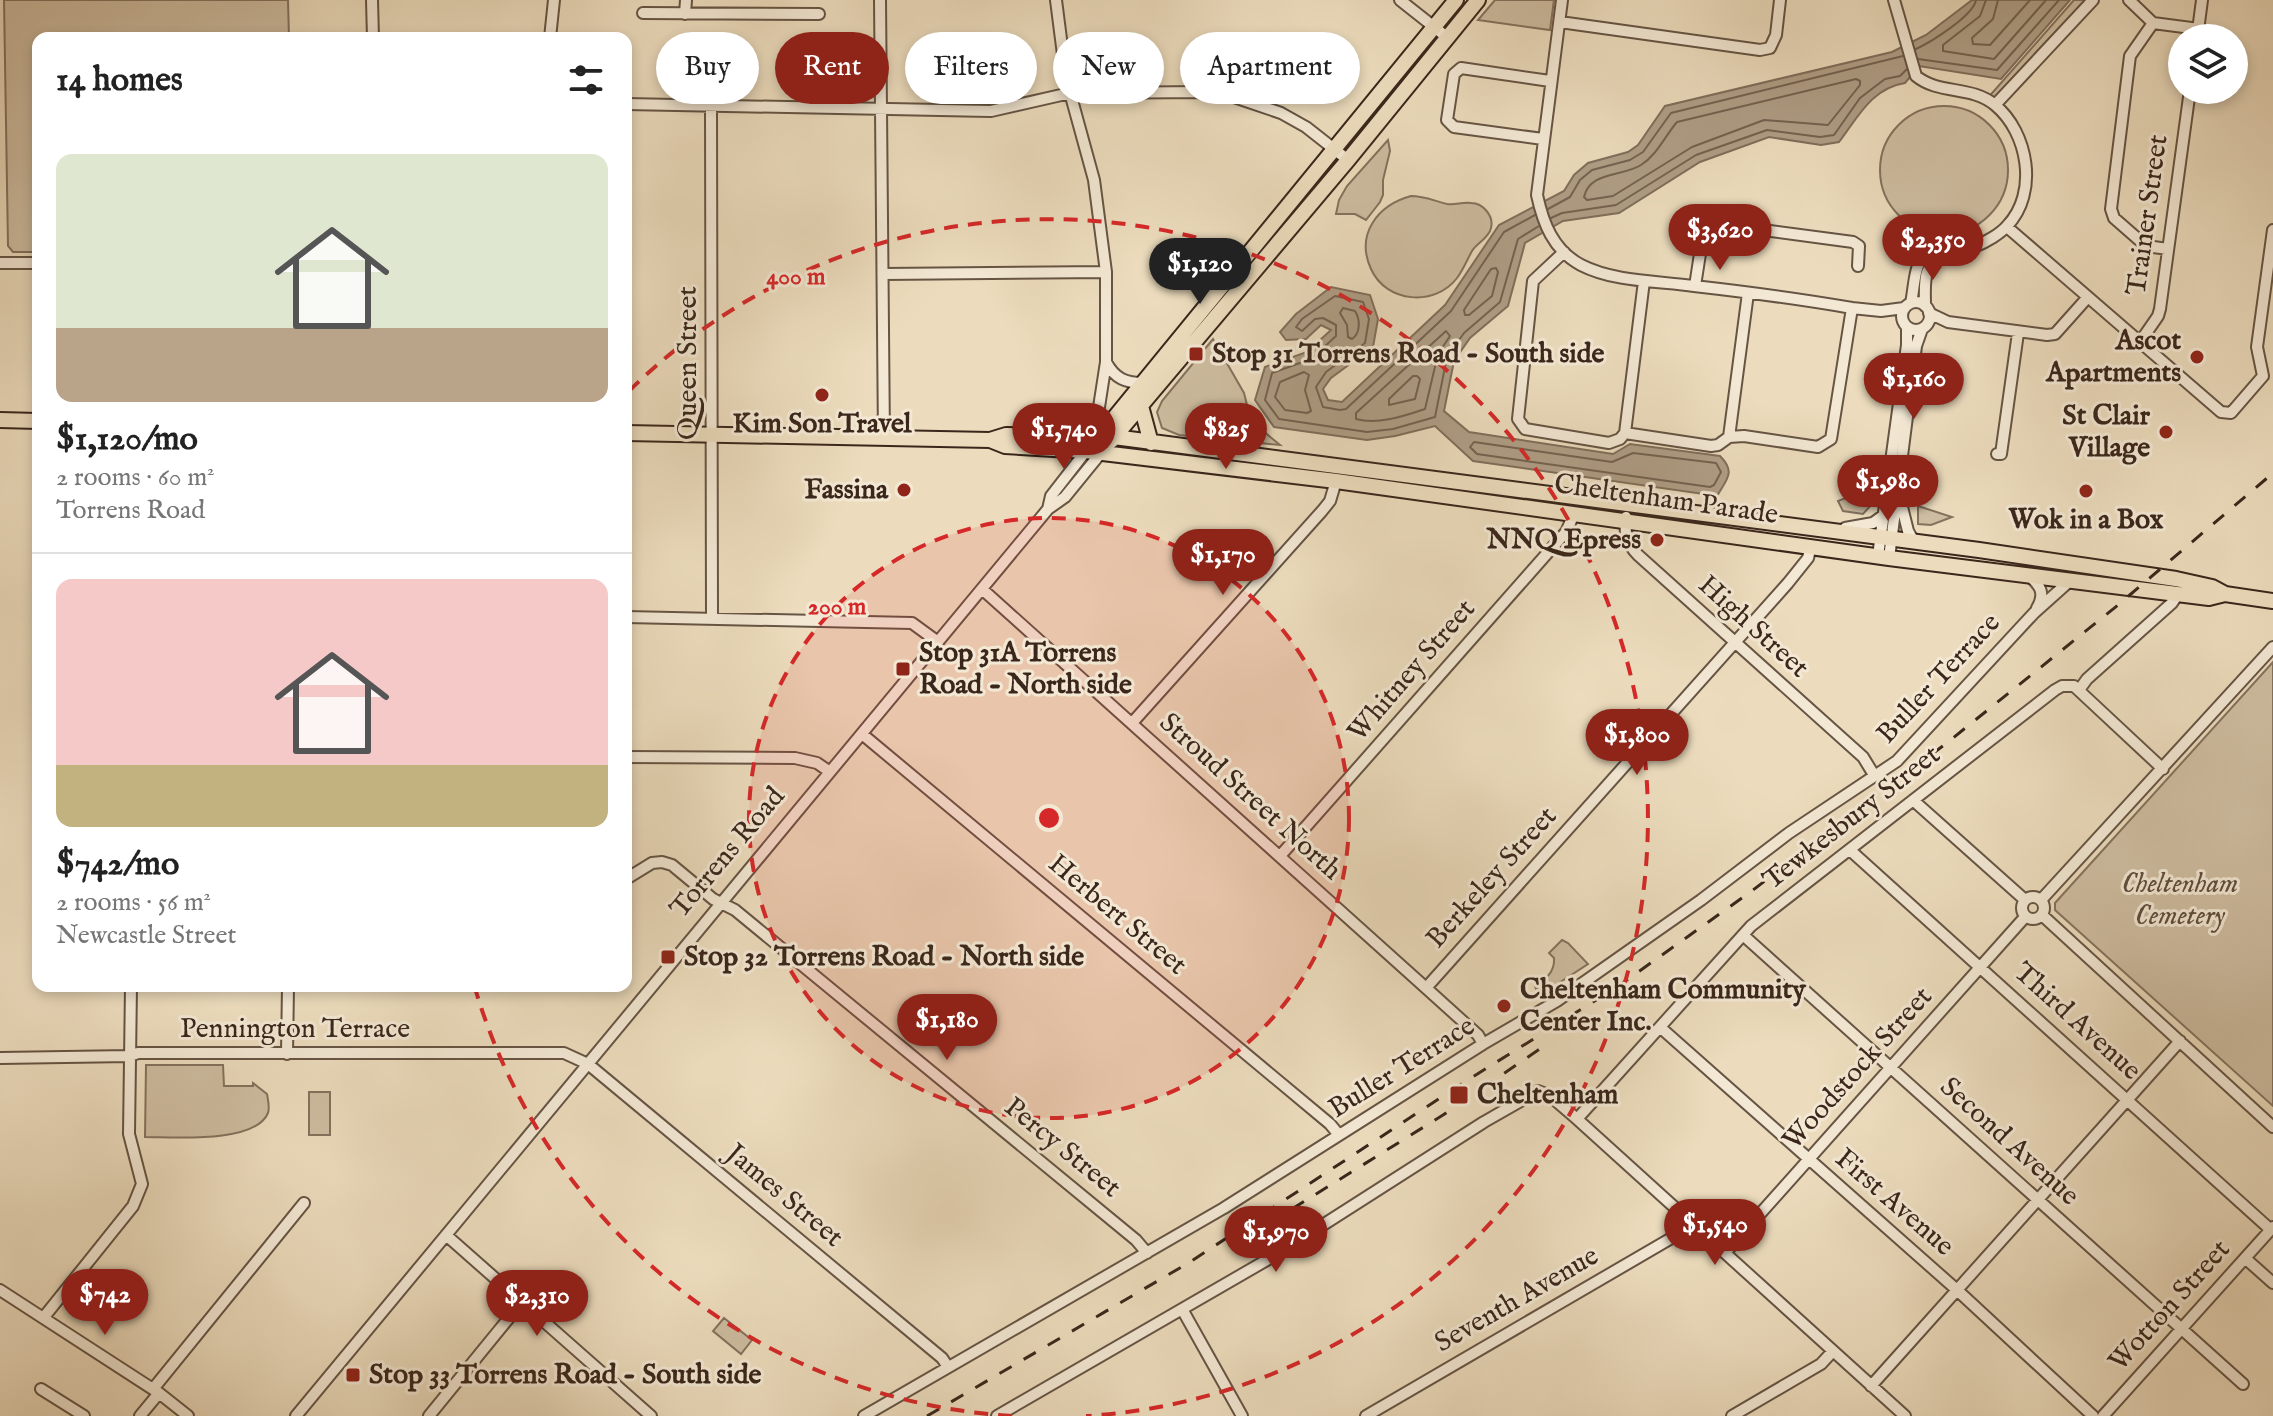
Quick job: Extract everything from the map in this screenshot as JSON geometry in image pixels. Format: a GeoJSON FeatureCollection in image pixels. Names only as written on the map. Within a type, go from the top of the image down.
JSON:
{"type":"FeatureCollection","features":[{"type":"Feature","properties":{"kind":"main road","name":"Torrens Road"},"geometry":{"type":"LineString","coordinates":[[1093,453],[1099,437],[1456,0]]}},
{"type":"Feature","properties":{"kind":"main road","name":"Torrens Road"},"geometry":{"type":"LineString","coordinates":[[1093,453],[1114,437],[1141,406],[1478,0]]}},
{"type":"Feature","properties":{"kind":"main road"},"geometry":{"type":"LineString","coordinates":[[1272,224],[1283,222],[1289,231]]}},
{"type":"Feature","properties":{"kind":"main road"},"geometry":{"type":"LineString","coordinates":[[1141,406],[1151,443]]}},
{"type":"Feature","properties":{"kind":"main road"},"geometry":{"type":"LineString","coordinates":[[0,420],[32,421]]}},
{"type":"Feature","properties":{"kind":"main road"},"geometry":{"type":"LineString","coordinates":[[632,433],[990,440]]}},
{"type":"Feature","properties":{"kind":"main road","name":"Cheltenham Parade"},"geometry":{"type":"LineString","coordinates":[[990,440],[1006,435],[1114,437],[1628,503],[2176,579],[2212,587],[2225,594],[2273,601]]}},
{"type":"Feature","properties":{"kind":"main road","name":"Cheltenham Parade"},"geometry":{"type":"LineString","coordinates":[[990,440],[1005,446],[1336,481],[1884,557],[2209,598],[2225,594]]}},
{"type":"Feature","properties":{"kind":"street"},"geometry":{"type":"LineString","coordinates":[[372,0],[373,32]]}},
{"type":"Feature","properties":{"kind":"street"},"geometry":{"type":"LineString","coordinates":[[551,32],[554,0]]}},
{"type":"Feature","properties":{"kind":"street"},"geometry":{"type":"LineString","coordinates":[[685,14],[686,0]]}},
{"type":"Feature","properties":{"kind":"street"},"geometry":{"type":"LineString","coordinates":[[880,0],[884,439]]}},
{"type":"Feature","properties":{"kind":"street"},"geometry":{"type":"LineString","coordinates":[[1056,0],[1061,32]]}},
{"type":"Feature","properties":{"kind":"street"},"geometry":{"type":"LineString","coordinates":[[1400,0],[1448,38]]}},
{"type":"Feature","properties":{"kind":"street"},"geometry":{"type":"LineString","coordinates":[[1562,0],[1537,195],[1542,218],[1552,237],[1564,252],[1581,265],[1644,281],[1852,308],[1881,311],[1918,302],[1948,322],[2018,333],[2055,334],[2088,297]]}},
{"type":"Feature","properties":{"kind":"street"},"geometry":{"type":"LineString","coordinates":[[1560,22],[1760,50],[1770,48],[1776,35],[1780,0]]}},
{"type":"Feature","properties":{"kind":"street"},"geometry":{"type":"LineString","coordinates":[[1884,557],[1897,490],[1916,346],[1927,310],[1925,283],[1930,265],[1934,259],[1950,252],[1979,245],[2007,227],[2020,204],[2026,167],[2019,136],[1995,105],[1972,93],[1926,84],[1916,76],[1894,0]]}},
{"type":"Feature","properties":{"kind":"street"},"geometry":{"type":"LineString","coordinates":[[1995,105],[2093,0]]}},
{"type":"Feature","properties":{"kind":"street"},"geometry":{"type":"LineString","coordinates":[[2129,0],[2153,23],[2168,27]]}},
{"type":"Feature","properties":{"kind":"street"},"geometry":{"type":"LineString","coordinates":[[2199,24],[2202,0]]}},
{"type":"Feature","properties":{"kind":"street"},"geometry":{"type":"LineString","coordinates":[[643,13],[819,14]]}},
{"type":"Feature","properties":{"kind":"street"},"geometry":{"type":"LineString","coordinates":[[2153,23],[2130,56],[2111,209],[2114,218],[2146,246],[2168,249]]}},
{"type":"Feature","properties":{"kind":"street"},"geometry":{"type":"LineString","coordinates":[[1543,139],[1454,127],[1447,120],[1454,74],[1461,68],[1550,81]]}},
{"type":"Feature","properties":{"kind":"street"},"geometry":{"type":"LineString","coordinates":[[1164,91],[1208,92],[1281,113],[1306,127],[1348,160]]}},
{"type":"Feature","properties":{"kind":"street"},"geometry":{"type":"LineString","coordinates":[[632,104],[991,111],[1053,98]]}},
{"type":"Feature","properties":{"kind":"street"},"geometry":{"type":"LineString","coordinates":[[1073,104],[1094,180],[1106,272],[1106,362],[1097,420],[1099,437]]}},
{"type":"Feature","properties":{"kind":"street","name":"Trainer Street"},"geometry":{"type":"LineString","coordinates":[[2140,342],[2158,316],[2188,104]]}},
{"type":"Feature","properties":{"kind":"street","name":"Queen Street"},"geometry":{"type":"LineString","coordinates":[[711,106],[712,619]]}},
{"type":"Feature","properties":{"kind":"street"},"geometry":{"type":"LineString","coordinates":[[1695,286],[1704,228],[1710,223],[1853,242],[1859,246],[1858,266]]}},
{"type":"Feature","properties":{"kind":"street"},"geometry":{"type":"LineString","coordinates":[[2007,227],[2221,412],[2231,413],[2263,376],[2257,347],[2267,309],[2273,230]]}},
{"type":"Feature","properties":{"kind":"street"},"geometry":{"type":"LineString","coordinates":[[1564,252],[1533,281],[1518,419],[1525,429],[1609,443],[1625,433],[1711,446],[1729,437],[1744,436],[1818,447],[1831,439],[1852,308]]}},
{"type":"Feature","properties":{"kind":"street"},"geometry":{"type":"LineString","coordinates":[[1886,538],[1884,515],[1905,360],[1907,305],[1921,259],[1929,253],[1950,252]]}},
{"type":"Feature","properties":{"kind":"street"},"geometry":{"type":"LineString","coordinates":[[0,263],[32,263]]}},
{"type":"Feature","properties":{"kind":"street"},"geometry":{"type":"LineString","coordinates":[[883,274],[1106,272]]}},
{"type":"Feature","properties":{"kind":"street"},"geometry":{"type":"LineString","coordinates":[[1625,433],[1644,281]]}},
{"type":"Feature","properties":{"kind":"street"},"geometry":{"type":"LineString","coordinates":[[1729,437],[1748,293]]}},
{"type":"Feature","properties":{"kind":"street"},"geometry":{"type":"LineString","coordinates":[[1881,311],[1912,330],[1948,322]]}},
{"type":"Feature","properties":{"kind":"street"},"geometry":{"type":"LineString","coordinates":[[1997,454],[2001,454],[2018,333]]}},
{"type":"Feature","properties":{"kind":"street"},"geometry":{"type":"LineString","coordinates":[[1106,362],[1117,378],[1129,383],[1144,383]]}},
{"type":"Feature","properties":{"kind":"street","name":"Torrens Road"},"geometry":{"type":"LineString","coordinates":[[296,1416],[1048,509],[1065,497],[1093,453]]}},
{"type":"Feature","properties":{"kind":"street"},"geometry":{"type":"LineString","coordinates":[[1132,723],[1322,511],[1330,501],[1336,481]]}},
{"type":"Feature","properties":{"kind":"street"},"geometry":{"type":"LineString","coordinates":[[1897,490],[1914,542]]}},
{"type":"Feature","properties":{"kind":"street"},"geometry":{"type":"LineString","coordinates":[[1625,521],[1628,503]]}},
{"type":"Feature","properties":{"kind":"street","name":"Whitney Street"},"geometry":{"type":"LineString","coordinates":[[1280,856],[1566,532],[1574,514]]}},
{"type":"Feature","properties":{"kind":"street"},"geometry":{"type":"LineString","coordinates":[[1827,530],[1873,523],[1884,515]]}},
{"type":"Feature","properties":{"kind":"street","name":"High Street"},"geometry":{"type":"LineString","coordinates":[[1625,521],[1631,548],[1863,757],[1874,775]]}},
{"type":"Feature","properties":{"kind":"street","name":"Berkeley Street"},"geometry":{"type":"LineString","coordinates":[[1426,988],[1735,642],[1808,558],[1811,546]]}},
{"type":"Feature","properties":{"kind":"street","name":"Buller Terrace"},"geometry":{"type":"LineString","coordinates":[[2025,573],[2042,592],[2042,599],[2034,613]]}},
{"type":"Feature","properties":{"kind":"street","name":"Buller Terrace"},"geometry":{"type":"LineString","coordinates":[[864,1416],[1147,1253],[1557,1001],[1701,900],[1789,833],[1897,761],[2034,613],[2072,579]]}},
{"type":"Feature","properties":{"kind":"street","name":"Stroud Street North"},"geometry":{"type":"LineString","coordinates":[[982,589],[1478,1035],[1483,1044]]}},
{"type":"Feature","properties":{"kind":"street"},"geometry":{"type":"LineString","coordinates":[[2163,769],[2079,690],[2179,593]]}},
{"type":"Feature","properties":{"kind":"street"},"geometry":{"type":"LineString","coordinates":[[632,617],[912,623],[938,642]]}},
{"type":"Feature","properties":{"kind":"street"},"geometry":{"type":"LineString","coordinates":[[2041,900],[2273,647]]}},
{"type":"Feature","properties":{"kind":"street","name":"Tewkesbury Street"},"geometry":{"type":"LineString","coordinates":[[1577,1119],[1751,926],[2055,690],[2069,684],[2079,690]]}},
{"type":"Feature","properties":{"kind":"street","name":"Herbert Street"},"geometry":{"type":"LineString","coordinates":[[862,734],[1319,1114],[1339,1135]]}},
{"type":"Feature","properties":{"kind":"street"},"geometry":{"type":"LineString","coordinates":[[632,757],[795,758],[817,763],[830,772]]}},
{"type":"Feature","properties":{"kind":"street"},"geometry":{"type":"LineString","coordinates":[[1914,801],[2025,900]]}},
{"type":"Feature","properties":{"kind":"street","name":"Third Avenue"},"geometry":{"type":"LineString","coordinates":[[1851,851],[2272,1228]]}},
{"type":"Feature","properties":{"kind":"street","name":"Percy Street"},"geometry":{"type":"LineString","coordinates":[[632,875],[652,863],[672,865],[713,899],[734,909],[1136,1240],[1147,1253]]}},
{"type":"Feature","properties":{"kind":"street"},"geometry":{"type":"LineString","coordinates":[[2032,896],[2041,900],[2044,907],[2042,915],[2034,919],[2025,917],[2021,908],[2025,900],[2032,896]]}},
{"type":"Feature","properties":{"kind":"street"},"geometry":{"type":"LineString","coordinates":[[2042,915],[2273,1127]]}},
{"type":"Feature","properties":{"kind":"street","name":"Woodstock Street"},"geometry":{"type":"LineString","coordinates":[[1725,1253],[2025,917]]}},
{"type":"Feature","properties":{"kind":"street","name":"Second Avenue"},"geometry":{"type":"LineString","coordinates":[[1743,935],[2243,1384]]}},
{"type":"Feature","properties":{"kind":"street"},"geometry":{"type":"LineString","coordinates":[[44,1317],[133,1206],[140,1192],[142,1176],[129,1134],[131,992]]}},
{"type":"Feature","properties":{"kind":"street"},"geometry":{"type":"LineString","coordinates":[[287,1054],[288,992]]}},
{"type":"Feature","properties":{"kind":"street","name":"First Avenue"},"geometry":{"type":"LineString","coordinates":[[1661,1028],[1957,1290],[2093,1416]]}},
{"type":"Feature","properties":{"kind":"street"},"geometry":{"type":"LineString","coordinates":[[1871,1386],[2180,1041]]}},
{"type":"Feature","properties":{"kind":"street","name":"Pennington Terrace"},"geometry":{"type":"LineString","coordinates":[[0,1058],[130,1056],[138,1053],[564,1053],[588,1064]]}},
{"type":"Feature","properties":{"kind":"street","name":"James Street"},"geometry":{"type":"LineString","coordinates":[[588,1064],[942,1358],[948,1367]]}},
{"type":"Feature","properties":{"kind":"street"},"geometry":{"type":"LineString","coordinates":[[997,1416],[1295,1243],[1538,1091],[1549,1095],[1577,1119],[1905,1416]]}},
{"type":"Feature","properties":{"kind":"street"},"geometry":{"type":"LineString","coordinates":[[140,1416],[156,1391],[304,1203]]}},
{"type":"Feature","properties":{"kind":"street","name":"Seventh Avenue"},"geometry":{"type":"LineString","coordinates":[[1366,1416],[1675,1236],[1688,1221]]}},
{"type":"Feature","properties":{"kind":"street","name":"Wotton Street"},"geometry":{"type":"LineString","coordinates":[[2103,1416],[2272,1228]]}},
{"type":"Feature","properties":{"kind":"street"},"geometry":{"type":"LineString","coordinates":[[446,1235],[651,1416]]}},
{"type":"Feature","properties":{"kind":"street"},"geometry":{"type":"LineString","coordinates":[[2246,1259],[2273,1283]]}},
{"type":"Feature","properties":{"kind":"street"},"geometry":{"type":"LineString","coordinates":[[1,1294],[44,1317],[156,1391],[188,1416]]}},
{"type":"Feature","properties":{"kind":"street"},"geometry":{"type":"LineString","coordinates":[[429,1416],[522,1302]]}},
{"type":"Feature","properties":{"kind":"street"},"geometry":{"type":"LineString","coordinates":[[1182,1309],[1242,1416]]}},
{"type":"Feature","properties":{"kind":"street"},"geometry":{"type":"LineString","coordinates":[[1732,1416],[1821,1364],[1833,1351]]}},
{"type":"Feature","properties":{"kind":"street"},"geometry":{"type":"LineString","coordinates":[[41,1389],[84,1416]]}},
{"type":"Feature","properties":{"kind":"green space"},"geometry":{"type":"Polygon","coordinates":[[[4,0],[288,0],[289,32],[32,32],[32,252],[13,252],[8,246],[4,0]]]}},
{"type":"Feature","properties":{"kind":"green space"},"geometry":{"type":"Polygon","coordinates":[[[1495,0],[1554,0],[1550,30],[1478,20],[1495,0]]]}},
{"type":"Feature","properties":{"kind":"green space"},"geometry":{"type":"Polygon","coordinates":[[[2074,0],[2092,0],[1995,105],[1986,100],[2074,0]]]}},
{"type":"Feature","properties":{"kind":"green space"},"geometry":{"type":"Polygon","coordinates":[[[1944,106],[1969,111],[1990,124],[2003,145],[2008,170],[2003,195],[1990,216],[1969,229],[1944,234],[1919,229],[1898,216],[1885,195],[1880,170],[1885,145],[1898,124],[1919,111],[1944,106]]]}},
{"type":"Feature","properties":{"kind":"green space"},"geometry":{"type":"Polygon","coordinates":[[[1388,140],[1390,151],[1380,202],[1366,220],[1355,214],[1336,214],[1347,186],[1388,140]]]}},
{"type":"Feature","properties":{"kind":"green space"},"geometry":{"type":"Polygon","coordinates":[[[1411,196],[1447,204],[1480,205],[1491,219],[1488,235],[1472,251],[1457,278],[1436,294],[1424,297],[1411,297],[1388,289],[1371,269],[1367,256],[1368,233],[1373,223],[1389,206],[1411,196]]]}},
{"type":"Feature","properties":{"kind":"green space"},"geometry":{"type":"Polygon","coordinates":[[[1213,339],[1244,393],[1251,421],[1280,445],[1179,435],[1162,428],[1157,412],[1162,401],[1213,339]]]}},
{"type":"Feature","properties":{"kind":"green space"},"geometry":{"type":"Polygon","coordinates":[[[1873,487],[1872,504],[1863,514],[1843,511],[1838,501],[1873,487]]]}},
{"type":"Feature","properties":{"kind":"green space"},"geometry":{"type":"Polygon","coordinates":[[[1918,506],[1952,517],[1931,525],[1918,524],[1918,506]]]}},
{"type":"Feature","properties":{"kind":"green space","name":"Cheltenham Cemetery"},"geometry":{"type":"Polygon","coordinates":[[[2273,662],[2273,1106],[2055,910],[2055,903],[2273,662]]]}},
{"type":"Feature","properties":{"kind":"green space"},"geometry":{"type":"Polygon","coordinates":[[[1562,940],[1588,964],[1545,992],[1536,989],[1535,986],[1546,978],[1553,967],[1554,958],[1549,953],[1562,940]]]}},
{"type":"Feature","properties":{"kind":"green space"},"geometry":{"type":"Polygon","coordinates":[[[146,1065],[223,1065],[224,1086],[253,1086],[253,1083],[267,1094],[268,1113],[260,1123],[231,1134],[193,1138],[145,1137],[146,1065]]]}},
{"type":"Feature","properties":{"kind":"green space"},"geometry":{"type":"Polygon","coordinates":[[[309,1092],[330,1092],[330,1135],[309,1135],[309,1092]]]}},
{"type":"Feature","properties":{"kind":"green space"},"geometry":{"type":"Polygon","coordinates":[[[724,1318],[752,1340],[741,1354],[713,1331],[724,1318]]]}},
{"type":"Feature","properties":{"kind":"water"},"geometry":{"type":"Polygon","coordinates":[[[1972,0],[2070,0],[2001,79],[1919,66],[1905,83],[1875,97],[1839,142],[1821,145],[1769,137],[1700,162],[1619,213],[1563,221],[1525,243],[1508,306],[1470,338],[1454,361],[1444,411],[1469,432],[1613,454],[1630,444],[1720,456],[1729,471],[1717,496],[1473,461],[1435,426],[1367,440],[1274,427],[1255,400],[1265,367],[1307,352],[1331,330],[1321,325],[1306,339],[1286,340],[1280,332],[1296,314],[1331,287],[1370,295],[1378,319],[1373,347],[1331,378],[1323,389],[1328,400],[1342,402],[1445,305],[1499,225],[1564,191],[1574,175],[1588,163],[1628,152],[1638,145],[1665,106],[1892,52],[1926,35],[1972,0]]]}},
{"type":"Feature","properties":{"kind":"railway"},"geometry":{"type":"LineString","coordinates":[[927,1416],[1190,1262],[1466,1081],[1617,987],[1749,893],[1948,742],[2118,605],[2273,473]]}},
{"type":"Feature","properties":{"kind":"railway"},"geometry":{"type":"LineString","coordinates":[[1292,1209],[1443,1115],[1547,1044]]}},
{"type":"Feature","properties":{"kind":"place","name":"Stop 31 Torrens Road - South side"},"geometry":{"type":"Point","coordinates":[1196,354]}},
{"type":"Feature","properties":{"kind":"place","name":"Ascot Apartments"},"geometry":{"type":"Point","coordinates":[2197,357]}},
{"type":"Feature","properties":{"kind":"place","name":"Kim Son Travel"},"geometry":{"type":"Point","coordinates":[822,395]}},
{"type":"Feature","properties":{"kind":"place","name":"St Clair Village"},"geometry":{"type":"Point","coordinates":[2166,432]}},
{"type":"Feature","properties":{"kind":"place","name":"Fassina"},"geometry":{"type":"Point","coordinates":[904,490]}},
{"type":"Feature","properties":{"kind":"place","name":"Wok in a Box"},"geometry":{"type":"Point","coordinates":[2086,491]}},
{"type":"Feature","properties":{"kind":"place","name":"NNQ Epress"},"geometry":{"type":"Point","coordinates":[1657,540]}},
{"type":"Feature","properties":{"kind":"place","name":"Stop 31A Torrens Road - North side"},"geometry":{"type":"Point","coordinates":[903,669]}},
{"type":"Feature","properties":{"kind":"place","name":"Stop 32 Torrens Road - North side"},"geometry":{"type":"Point","coordinates":[668,957]}},
{"type":"Feature","properties":{"kind":"place","name":"Cheltenham Community Center Inc."},"geometry":{"type":"Point","coordinates":[1504,1006]}},
{"type":"Feature","properties":{"kind":"place","name":"Cheltenham"},"geometry":{"type":"Point","coordinates":[1459,1095]}},
{"type":"Feature","properties":{"kind":"place","name":"Stop 33 Torrens Road - South side"},"geometry":{"type":"Point","coordinates":[353,1375]}}]}
